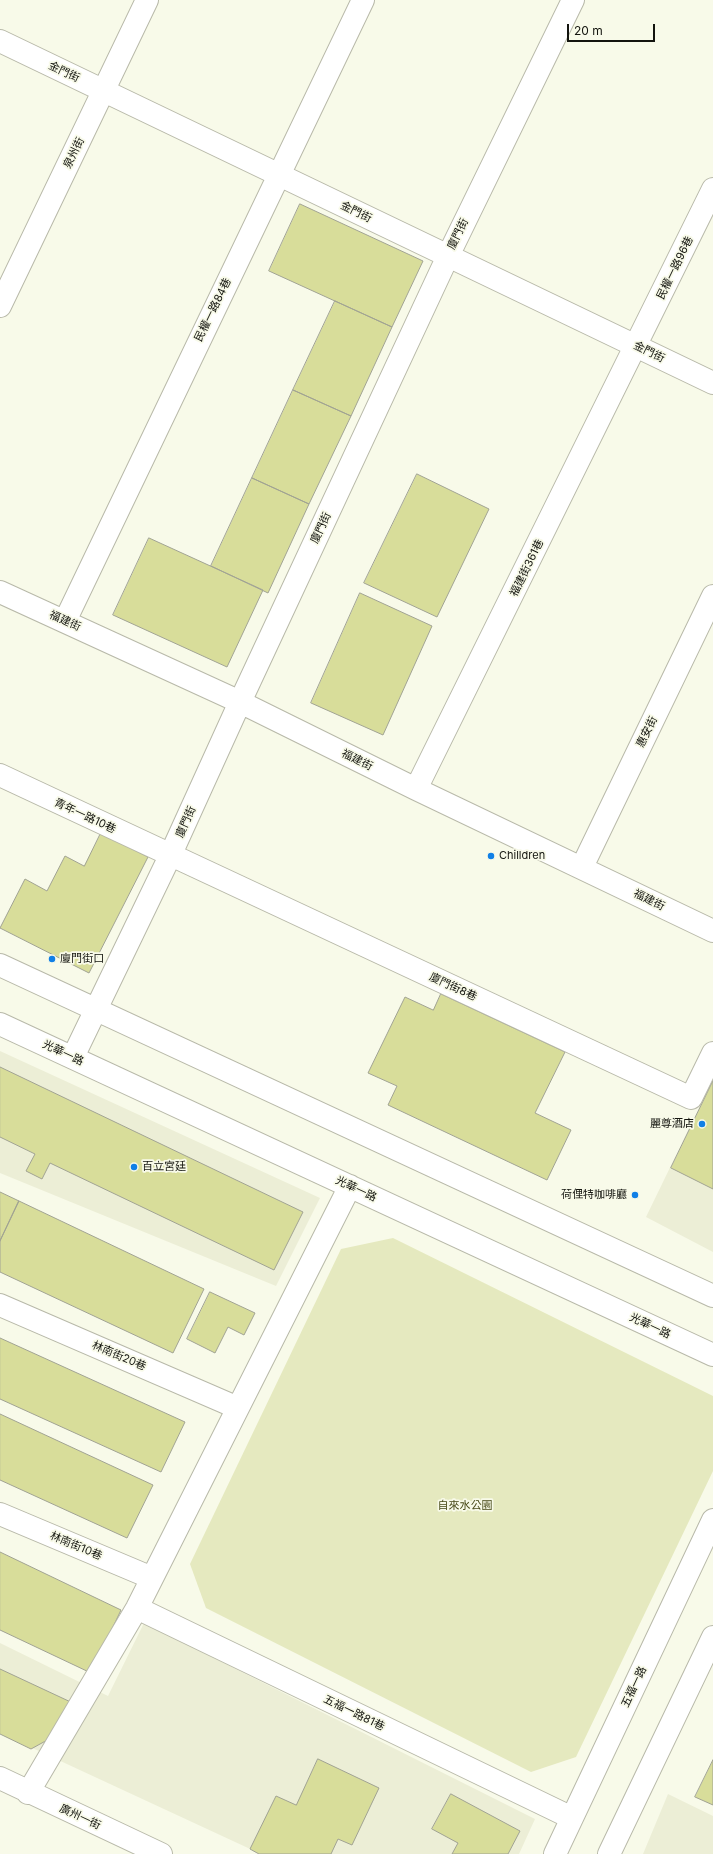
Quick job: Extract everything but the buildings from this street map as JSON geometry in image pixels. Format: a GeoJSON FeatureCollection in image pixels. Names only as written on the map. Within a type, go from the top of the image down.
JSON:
{"type":"FeatureCollection","features":[{"type":"Feature","properties":{"kind":"street","name":"泉州街"},"geometry":{"type":"LineString","coordinates":[[0,306],[147,0]]}},
{"type":"Feature","properties":{"kind":"street","name":"民權一路84巷"},"geometry":{"type":"LineString","coordinates":[[65,620],[362,0]]}},
{"type":"Feature","properties":{"kind":"street","name":"廈門街"},"geometry":{"type":"LineString","coordinates":[[73,1057],[170,856],[240,702],[448,256],[573,0]]}},
{"type":"Feature","properties":{"kind":"street","name":"金門街"},"geometry":{"type":"LineString","coordinates":[[0,41],[713,383]]}},
{"type":"Feature","properties":{"kind":"street","name":"民權一路96巷"},"geometry":{"type":"LineString","coordinates":[[637,346],[713,189]]}},
{"type":"Feature","properties":{"kind":"street","name":"福建街361巷"},"geometry":{"type":"LineString","coordinates":[[416,789],[637,346]]}},
{"type":"Feature","properties":{"kind":"street","name":"福建街"},"geometry":{"type":"LineString","coordinates":[[0,592],[65,620],[240,702],[416,789],[713,931]]}},
{"type":"Feature","properties":{"kind":"street","name":"惠安街"},"geometry":{"type":"LineString","coordinates":[[582,868],[713,596]]}},
{"type":"Feature","properties":{"kind":"street","name":"青年一路10巷"},"geometry":{"type":"LineString","coordinates":[[0,775],[170,856]]}},
{"type":"Feature","properties":{"kind":"street","name":"廈門街8巷"},"geometry":{"type":"LineString","coordinates":[[170,856],[691,1098],[713,1054]]}},
{"type":"Feature","properties":{"kind":"street"},"geometry":{"type":"LineString","coordinates":[[0,966],[713,1296]]}},
{"type":"Feature","properties":{"kind":"street","name":"光華一路"},"geometry":{"type":"LineString","coordinates":[[0,1024],[713,1355]]}},
{"type":"Feature","properties":{"kind":"street"},"geometry":{"type":"LineString","coordinates":[[28,1793],[137,1608],[350,1186]]}},
{"type":"Feature","properties":{"kind":"street","name":"林南街20巷"},"geometry":{"type":"LineString","coordinates":[[0,1305],[238,1408]]}},
{"type":"Feature","properties":{"kind":"street","name":"林南街10巷"},"geometry":{"type":"LineString","coordinates":[[0,1514],[152,1578]]}},
{"type":"Feature","properties":{"kind":"street","name":"五福一路"},"geometry":{"type":"LineString","coordinates":[[556,1854],[713,1520]]}},
{"type":"Feature","properties":{"kind":"street","name":"五福一路81巷"},"geometry":{"type":"LineString","coordinates":[[137,1608],[572,1818]]}},
{"type":"Feature","properties":{"kind":"street"},"geometry":{"type":"LineString","coordinates":[[609,1854],[713,1637]]}},
{"type":"Feature","properties":{"kind":"street","name":"廣州一街"},"geometry":{"type":"LineString","coordinates":[[0,1778],[28,1793],[161,1854]]}},
{"type":"Feature","properties":{"kind":"shaded area","name":"百立宮廷"},"geometry":{"type":"Polygon","coordinates":[[[0,1051],[320,1198],[276,1286],[0,1173],[0,1051]]]}},
{"type":"Feature","properties":{"kind":"shaded area"},"geometry":{"type":"Polygon","coordinates":[[[713,1079],[713,1252],[646,1217],[713,1079]]]}},
{"type":"Feature","properties":{"kind":"shaded area"},"geometry":{"type":"Polygon","coordinates":[[[144,1623],[535,1819],[519,1854],[261,1854],[0,1733],[0,1643],[108,1696],[144,1623]]]}},
{"type":"Feature","properties":{"kind":"shaded area"},"geometry":{"type":"Polygon","coordinates":[[[668,1794],[713,1816],[713,1854],[643,1854],[668,1794]]]}},
{"type":"Feature","properties":{"kind":"green space","name":"自來水公園"},"geometry":{"type":"Polygon","coordinates":[[[393,1238],[713,1396],[713,1471],[576,1757],[531,1772],[206,1608],[190,1564],[341,1249],[393,1238]]]}},
{"type":"Feature","properties":{"kind":"place","name":"Chilldren"},"geometry":{"type":"Point","coordinates":[491,856]}},
{"type":"Feature","properties":{"kind":"place","name":"廈門街口"},"geometry":{"type":"Point","coordinates":[52,959]}},
{"type":"Feature","properties":{"kind":"place","name":"麗尊酒店"},"geometry":{"type":"Point","coordinates":[702,1124]}},
{"type":"Feature","properties":{"kind":"place","name":"百立宮廷"},"geometry":{"type":"Point","coordinates":[134,1167]}},
{"type":"Feature","properties":{"kind":"place","name":"荷俚特咖啡廳"},"geometry":{"type":"Point","coordinates":[635,1195]}}]}
